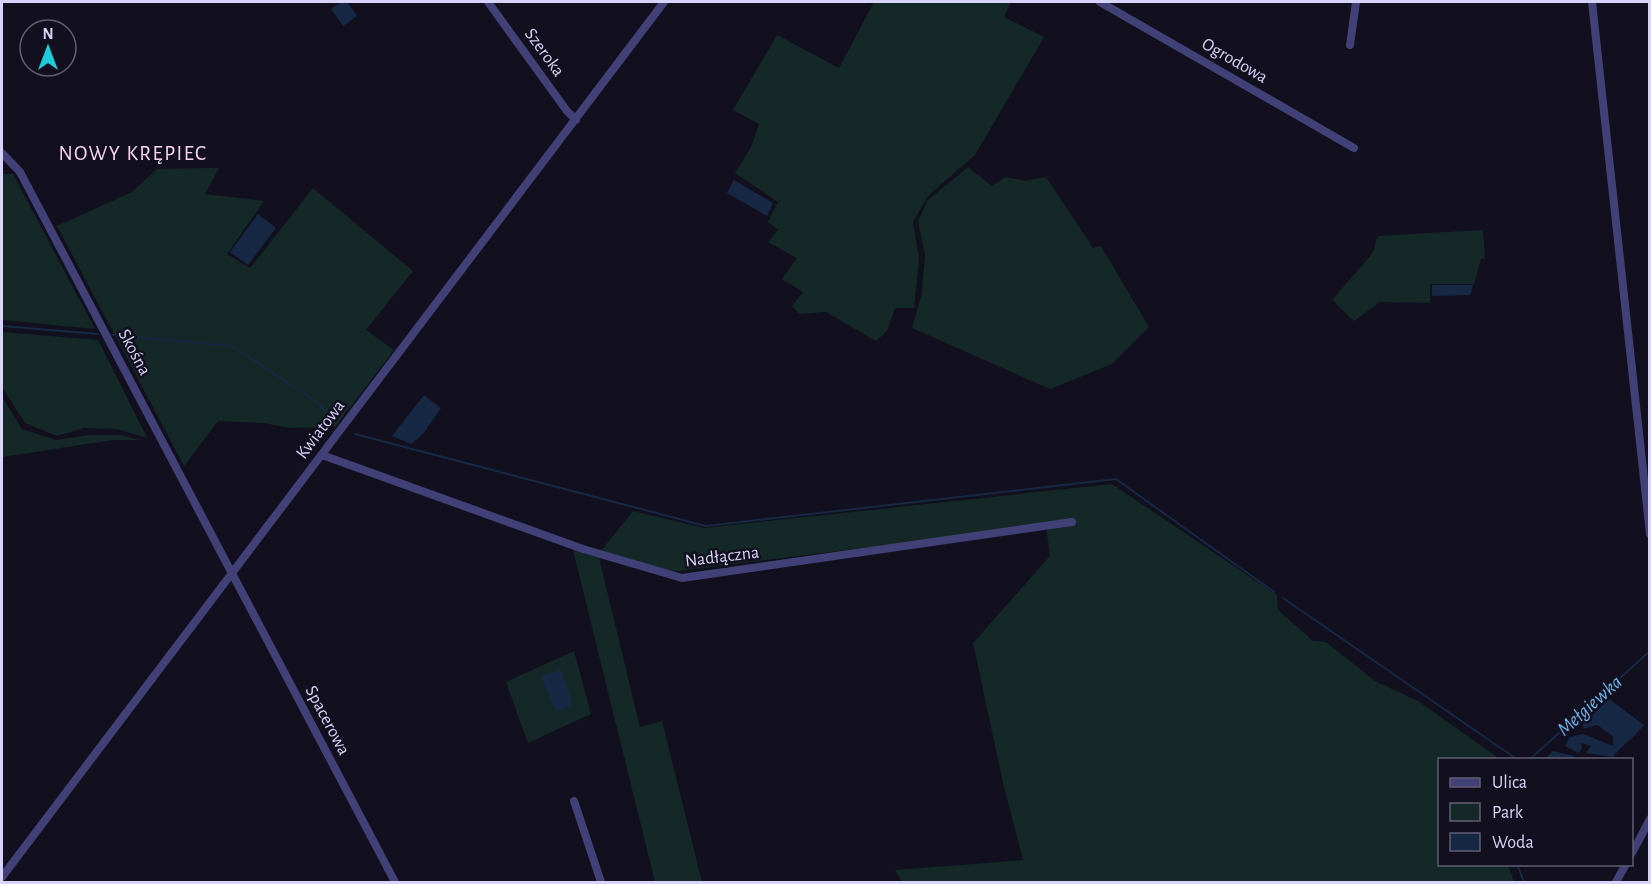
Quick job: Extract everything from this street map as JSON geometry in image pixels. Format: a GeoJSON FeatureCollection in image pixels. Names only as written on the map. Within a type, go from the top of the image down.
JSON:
{"type":"FeatureCollection","features":[{"type":"Feature","properties":{"kind":"street","name":"Szeroka"},"geometry":{"type":"LineString","coordinates":[[488,2],[567,111],[576,120]]}},
{"type":"Feature","properties":{"kind":"street","name":"Kwiatowa"},"geometry":{"type":"LineString","coordinates":[[2,877],[664,2]]}},
{"type":"Feature","properties":{"kind":"street","name":"Ogrodowa"},"geometry":{"type":"LineString","coordinates":[[1100,2],[1354,148]]}},
{"type":"Feature","properties":{"kind":"street"},"geometry":{"type":"LineString","coordinates":[[1350,45],[1356,2]]}},
{"type":"Feature","properties":{"kind":"street"},"geometry":{"type":"LineString","coordinates":[[1592,2],[1650,534]]}},
{"type":"Feature","properties":{"kind":"street","name":"Skośna"},"geometry":{"type":"LineString","coordinates":[[2,153],[20,172],[165,444],[212,539],[233,572]]}},
{"type":"Feature","properties":{"kind":"street","name":"Nadłączna"},"geometry":{"type":"LineString","coordinates":[[322,455],[583,549],[682,578],[1072,522]]}},
{"type":"Feature","properties":{"kind":"street","name":"Spacerowa"},"geometry":{"type":"LineString","coordinates":[[233,572],[395,882]]}},
{"type":"Feature","properties":{"kind":"street"},"geometry":{"type":"LineString","coordinates":[[574,801],[601,882]]}},
{"type":"Feature","properties":{"kind":"street"},"geometry":{"type":"LineString","coordinates":[[1633,851],[1650,819]]}},
{"type":"Feature","properties":{"kind":"street"},"geometry":{"type":"LineString","coordinates":[[1616,882],[1625,866]]}},
{"type":"Feature","properties":{"kind":"green space"},"geometry":{"type":"Polygon","coordinates":[[[874,2],[1011,2],[1004,17],[1044,37],[975,155],[928,196],[913,222],[919,258],[914,308],[895,308],[887,331],[876,341],[826,312],[800,314],[792,306],[803,292],[782,279],[797,258],[768,242],[778,230],[768,222],[778,202],[735,173],[751,147],[759,124],[733,110],[777,35],[839,68],[874,2]]]}},
{"type":"Feature","properties":{"kind":"green space"},"geometry":{"type":"Polygon","coordinates":[[[968,167],[992,186],[1006,177],[1026,181],[1046,177],[1093,248],[1101,246],[1149,327],[1112,364],[1050,389],[912,328],[922,293],[925,255],[918,221],[928,200],[968,167]]]}},
{"type":"Feature","properties":{"kind":"green space"},"geometry":{"type":"Polygon","coordinates":[[[219,168],[205,194],[264,201],[227,254],[250,268],[313,188],[413,271],[366,330],[394,350],[335,427],[289,428],[264,423],[218,421],[184,466],[57,226],[132,192],[157,169],[219,168]]]}},
{"type":"Feature","properties":{"kind":"green space"},"geometry":{"type":"Polygon","coordinates":[[[2,174],[13,174],[95,329],[2,320],[2,174]]]}},
{"type":"Feature","properties":{"kind":"green space"},"geometry":{"type":"Polygon","coordinates":[[[1483,230],[1485,258],[1481,259],[1474,284],[1430,284],[1430,303],[1380,302],[1354,321],[1332,300],[1372,254],[1378,236],[1483,230]]]}},
{"type":"Feature","properties":{"kind":"green space"},"geometry":{"type":"Polygon","coordinates":[[[2,332],[98,340],[147,438],[117,429],[84,428],[57,436],[25,423],[2,387],[2,332]]]}},
{"type":"Feature","properties":{"kind":"green space"},"geometry":{"type":"Polygon","coordinates":[[[2,397],[22,429],[56,440],[89,435],[121,435],[140,440],[113,440],[2,457],[2,397]]]}},
{"type":"Feature","properties":{"kind":"green space"},"geometry":{"type":"Polygon","coordinates":[[[1112,484],[1277,595],[1278,610],[1313,641],[1326,642],[1375,681],[1418,701],[1499,758],[1438,758],[1438,866],[1508,866],[1514,882],[902,882],[895,870],[1023,860],[1003,783],[973,643],[1050,556],[1046,525],[671,572],[601,551],[633,511],[704,528],[1112,484]]]}},
{"type":"Feature","properties":{"kind":"green space"},"geometry":{"type":"Polygon","coordinates":[[[573,550],[599,558],[640,727],[662,721],[702,882],[655,882],[573,550]]]}},
{"type":"Feature","properties":{"kind":"green space"},"geometry":{"type":"Polygon","coordinates":[[[574,651],[591,714],[528,743],[506,682],[574,651]]]}},
{"type":"Feature","properties":{"kind":"water"},"geometry":{"type":"Polygon","coordinates":[[[341,2],[347,2],[357,16],[343,26],[331,9],[341,2]]]}},
{"type":"Feature","properties":{"kind":"water"},"geometry":{"type":"Polygon","coordinates":[[[734,180],[773,203],[767,216],[727,193],[734,180]]]}},
{"type":"Feature","properties":{"kind":"water"},"geometry":{"type":"Polygon","coordinates":[[[258,214],[276,228],[248,265],[230,252],[258,214]]]}},
{"type":"Feature","properties":{"kind":"water"},"geometry":{"type":"Polygon","coordinates":[[[1432,285],[1473,285],[1470,295],[1432,296],[1432,285]]]}},
{"type":"Feature","properties":{"kind":"water"},"geometry":{"type":"Polygon","coordinates":[[[424,395],[441,408],[423,434],[411,444],[392,436],[424,395]]]}},
{"type":"Feature","properties":{"kind":"water"},"geometry":{"type":"Polygon","coordinates":[[[561,669],[573,705],[556,712],[541,677],[561,669]]]}},
{"type":"Feature","properties":{"kind":"water"},"geometry":{"type":"Polygon","coordinates":[[[1609,699],[1644,725],[1640,730],[1613,757],[1586,753],[1591,746],[1581,743],[1582,748],[1579,753],[1565,746],[1570,737],[1583,734],[1613,746],[1613,736],[1597,725],[1583,729],[1583,724],[1609,699]]]}},
{"type":"Feature","properties":{"kind":"water"},"geometry":{"type":"Polygon","coordinates":[[[1553,751],[1574,756],[1573,758],[1546,758],[1553,751]]]}},
{"type":"Feature","properties":{"kind":"waterway"},"geometry":{"type":"LineString","coordinates":[[2,326],[98,334]]}},
{"type":"Feature","properties":{"kind":"waterway"},"geometry":{"type":"LineString","coordinates":[[112,335],[232,346],[317,402],[333,420]]}},
{"type":"Feature","properties":{"kind":"waterway"},"geometry":{"type":"LineString","coordinates":[[355,434],[706,526],[1116,479],[1274,592]]}},
{"type":"Feature","properties":{"kind":"waterway"},"geometry":{"type":"LineString","coordinates":[[1283,598],[1515,758]]}},
{"type":"Feature","properties":{"kind":"waterway","name":"Mełgiewka"},"geometry":{"type":"LineString","coordinates":[[1531,758],[1650,651]]}},
{"type":"Feature","properties":{"kind":"waterway","name":"Mełgiewka"},"geometry":{"type":"LineString","coordinates":[[1518,866],[1524,882]]}},
{"type":"Feature","properties":{"kind":"district","name":"NOWY KRĘPIEC"},"geometry":{"type":"Point","coordinates":[133,153]}}]}
